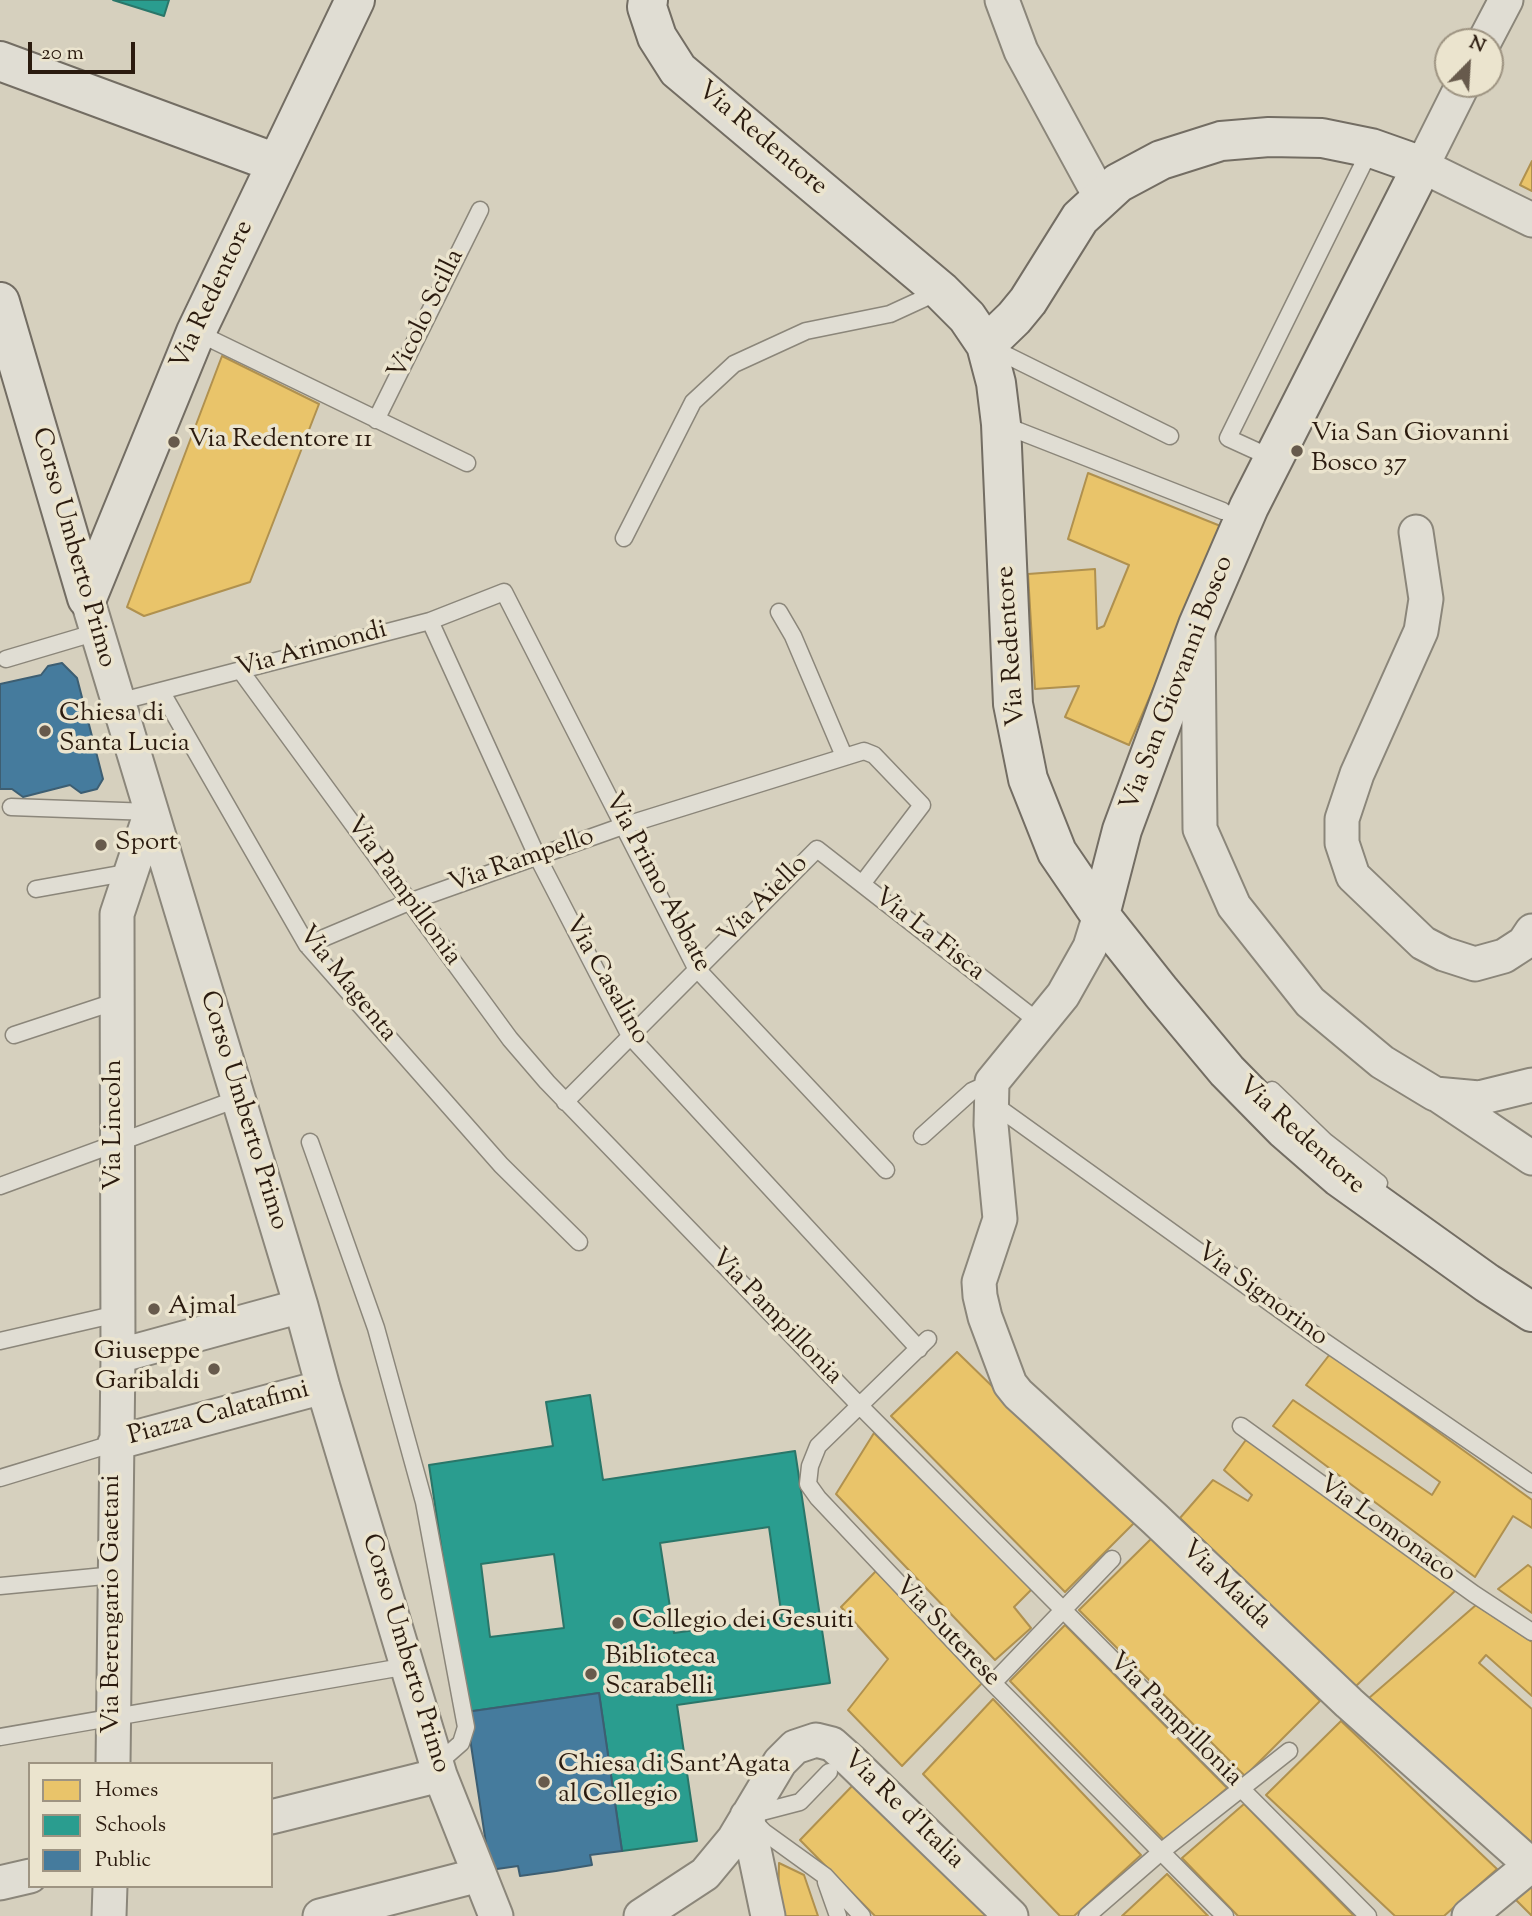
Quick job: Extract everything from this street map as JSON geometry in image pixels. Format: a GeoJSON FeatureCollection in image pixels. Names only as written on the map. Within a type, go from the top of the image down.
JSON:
{"type":"FeatureCollection","features":[{"type":"Feature","properties":{"kind":"street","name":"Via Redentore"},"geometry":{"type":"LineString","coordinates":[[92,615],[196,332],[355,0]]}},
{"type":"Feature","properties":{"kind":"street","name":"Via Redentore"},"geometry":{"type":"LineString","coordinates":[[648,0],[647,7],[657,37],[678,70],[941,291],[967,317],[986,345],[996,383],[1001,424],[1013,704],[1028,779],[1057,852],[1100,915],[1227,1070],[1285,1130],[1339,1177],[1487,1283],[1532,1311]]}},
{"type":"Feature","properties":{"kind":"street"},"geometry":{"type":"LineString","coordinates":[[1002,0],[1021,51],[1101,198]]}},
{"type":"Feature","properties":{"kind":"street"},"geometry":{"type":"LineString","coordinates":[[1491,28],[1506,0]]}},
{"type":"Feature","properties":{"kind":"street"},"geometry":{"type":"LineString","coordinates":[[0,61],[276,163]]}},
{"type":"Feature","properties":{"kind":"street","name":"Via San Giovanni Bosco"},"geometry":{"type":"LineString","coordinates":[[1100,915],[1122,830],[1198,625],[1249,507],[1456,98]]}},
{"type":"Feature","properties":{"kind":"street"},"geometry":{"type":"LineString","coordinates":[[986,345],[1021,309],[1080,218],[1118,183],[1161,160],[1221,141],[1269,137],[1322,138],[1371,148],[1422,166],[1532,220]]}},
{"type":"Feature","properties":{"kind":"street","name":"Corso Umberto Primo"},"geometry":{"type":"LineString","coordinates":[[0,302],[439,1770],[495,1916]]}},
{"type":"Feature","properties":{"kind":"street"},"geometry":{"type":"LineString","coordinates":[[1416,532],[1426,599],[1421,631],[1357,774],[1342,819],[1342,843],[1353,876],[1423,943],[1444,954],[1475,964],[1504,956],[1524,943],[1532,931]]}},
{"type":"Feature","properties":{"kind":"street"},"geometry":{"type":"LineString","coordinates":[[1198,625],[1200,829],[1234,906],[1310,1002],[1382,1062],[1532,1158]]}},
{"type":"Feature","properties":{"kind":"street","name":"Via Lincoln"},"geometry":{"type":"LineString","coordinates":[[115,1444],[118,1356],[117,914],[151,812]]}},
{"type":"Feature","properties":{"kind":"street"},"geometry":{"type":"LineString","coordinates":[[992,1093],[1040,1023],[1063,995],[1090,947],[1100,915]]}},
{"type":"Feature","properties":{"kind":"street"},"geometry":{"type":"LineString","coordinates":[[1435,1094],[1479,1098],[1532,1085]]}},
{"type":"Feature","properties":{"kind":"street","name":"Via Maida"},"geometry":{"type":"LineString","coordinates":[[992,1093],[991,1125],[1000,1219],[979,1282],[985,1317],[1010,1384],[1349,1703],[1531,1865]]}},
{"type":"Feature","properties":{"kind":"street"},"geometry":{"type":"LineString","coordinates":[[118,1356],[301,1306]]}},
{"type":"Feature","properties":{"kind":"street","name":"Piazza Calatafimi"},"geometry":{"type":"LineString","coordinates":[[115,1444],[323,1387]]}},
{"type":"Feature","properties":{"kind":"street","name":"Via Berengario Gaetani"},"geometry":{"type":"LineString","coordinates":[[113,1762],[115,1444]]}},
{"type":"Feature","properties":{"kind":"street","name":"Via Re d'Italia"},"geometry":{"type":"LineString","coordinates":[[644,1914],[705,1874],[734,1839],[780,1762],[795,1747],[816,1740],[832,1744],[1011,1916]]}},
{"type":"Feature","properties":{"kind":"street"},"geometry":{"type":"LineString","coordinates":[[273,1816],[439,1770]]}},
{"type":"Feature","properties":{"kind":"street"},"geometry":{"type":"LineString","coordinates":[[747,1816],[768,1916]]}},
{"type":"Feature","properties":{"kind":"street"},"geometry":{"type":"LineString","coordinates":[[1469,1916],[1531,1865]]}},
{"type":"Feature","properties":{"kind":"street"},"geometry":{"type":"LineString","coordinates":[[320,1916],[478,1875]]}},
{"type":"Feature","properties":{"kind":"street"},"geometry":{"type":"LineString","coordinates":[[0,1884],[28,1877]]}},
{"type":"Feature","properties":{"kind":"street"},"geometry":{"type":"LineString","coordinates":[[109,1916],[110,1888]]}},
{"type":"Feature","properties":{"kind":"lane"},"geometry":{"type":"LineString","coordinates":[[1274,459],[1228,438],[1371,148]]}},
{"type":"Feature","properties":{"kind":"lane","name":"Vicolo Scilla"},"geometry":{"type":"LineString","coordinates":[[376,420],[480,210]]}},
{"type":"Feature","properties":{"kind":"lane"},"geometry":{"type":"LineString","coordinates":[[624,538],[693,402],[734,364],[806,331],[890,314],[941,291]]}},
{"type":"Feature","properties":{"kind":"lane"},"geometry":{"type":"LineString","coordinates":[[196,332],[467,463]]}},
{"type":"Feature","properties":{"kind":"lane"},"geometry":{"type":"LineString","coordinates":[[986,345],[1170,436]]}},
{"type":"Feature","properties":{"kind":"lane"},"geometry":{"type":"LineString","coordinates":[[1001,424],[1223,511]]}},
{"type":"Feature","properties":{"kind":"lane","name":"Via Arimondi"},"geometry":{"type":"LineString","coordinates":[[118,702],[430,621],[504,592]]}},
{"type":"Feature","properties":{"kind":"lane","name":"Via Primo Abbate"},"geometry":{"type":"LineString","coordinates":[[504,592],[696,968],[886,1170]]}},
{"type":"Feature","properties":{"kind":"lane"},"geometry":{"type":"LineString","coordinates":[[779,612],[793,636],[844,756]]}},
{"type":"Feature","properties":{"kind":"lane"},"geometry":{"type":"LineString","coordinates":[[6,659],[92,615]]}},
{"type":"Feature","properties":{"kind":"lane","name":"Via Casalino"},"geometry":{"type":"LineString","coordinates":[[430,621],[537,856],[630,1036],[923,1344]]}},
{"type":"Feature","properties":{"kind":"lane","name":"Via Pampillonia"},"geometry":{"type":"LineString","coordinates":[[240,670],[510,1039],[565,1102],[860,1406],[1368,1916]]}},
{"type":"Feature","properties":{"kind":"lane","name":"Via Magenta"},"geometry":{"type":"LineString","coordinates":[[161,691],[307,945],[501,1165],[579,1242]]}},
{"type":"Feature","properties":{"kind":"lane","name":"Via Rampello"},"geometry":{"type":"LineString","coordinates":[[307,945],[409,902],[623,826],[864,751],[874,755],[922,805],[862,884]]}},
{"type":"Feature","properties":{"kind":"lane"},"geometry":{"type":"LineString","coordinates":[[11,807],[151,812]]}},
{"type":"Feature","properties":{"kind":"lane","name":"Via La Fisca"},"geometry":{"type":"LineString","coordinates":[[817,849],[1040,1023]]}},
{"type":"Feature","properties":{"kind":"lane","name":"Via Aiello"},"geometry":{"type":"LineString","coordinates":[[565,1102],[817,849]]}},
{"type":"Feature","properties":{"kind":"lane"},"geometry":{"type":"LineString","coordinates":[[36,889],[131,872]]}},
{"type":"Feature","properties":{"kind":"lane"},"geometry":{"type":"LineString","coordinates":[[14,1035],[117,1001]]}},
{"type":"Feature","properties":{"kind":"lane","name":"Via Redentore"},"geometry":{"type":"LineString","coordinates":[[1261,1080],[1325,1141],[1388,1191]]}},
{"type":"Feature","properties":{"kind":"lane"},"geometry":{"type":"LineString","coordinates":[[922,1136],[972,1091],[992,1093]]}},
{"type":"Feature","properties":{"kind":"lane","name":"Via Signorino"},"geometry":{"type":"LineString","coordinates":[[992,1093],[1322,1340],[1532,1484]]}},
{"type":"Feature","properties":{"kind":"lane"},"geometry":{"type":"LineString","coordinates":[[0,1186],[237,1099]]}},
{"type":"Feature","properties":{"kind":"lane"},"geometry":{"type":"LineString","coordinates":[[310,1142],[376,1328],[424,1502],[466,1727],[461,1743],[439,1770]]}},
{"type":"Feature","properties":{"kind":"lane"},"geometry":{"type":"LineString","coordinates":[[0,1342],[117,1314]]}},
{"type":"Feature","properties":{"kind":"lane","name":"Via Suterese"},"geometry":{"type":"LineString","coordinates":[[923,1344],[818,1446],[810,1466],[808,1484],[818,1498],[993,1683],[1225,1916]]}},
{"type":"Feature","properties":{"kind":"lane","name":"Via Lomonaco"},"geometry":{"type":"LineString","coordinates":[[1241,1426],[1474,1594],[1532,1632]]}},
{"type":"Feature","properties":{"kind":"lane"},"geometry":{"type":"LineString","coordinates":[[0,1478],[115,1444]]}},
{"type":"Feature","properties":{"kind":"lane"},"geometry":{"type":"LineString","coordinates":[[993,1683],[1112,1559]]}},
{"type":"Feature","properties":{"kind":"lane"},"geometry":{"type":"LineString","coordinates":[[0,1586],[115,1575]]}},
{"type":"Feature","properties":{"kind":"lane"},"geometry":{"type":"LineString","coordinates":[[0,1737],[408,1666]]}},
{"type":"Feature","properties":{"kind":"lane"},"geometry":{"type":"LineString","coordinates":[[1087,1916],[1162,1851],[1289,1751]]}},
{"type":"Feature","properties":{"kind":"lane"},"geometry":{"type":"LineString","coordinates":[[747,1816],[800,1802],[829,1772]]}},
{"type":"Feature","properties":{"kind":"lane"},"geometry":{"type":"LineString","coordinates":[[747,1816],[764,1832],[825,1876],[862,1916]]}},
{"type":"Feature","properties":{"kind":"lane"},"geometry":{"type":"LineString","coordinates":[[825,1876],[838,1916]]}},
{"type":"Feature","properties":{"kind":"building: Homes"},"geometry":{"type":"Polygon","coordinates":[[[1532,161],[1532,191],[1520,185],[1532,161]]]}},
{"type":"Feature","properties":{"kind":"building: Homes"},"geometry":{"type":"Polygon","coordinates":[[[222,356],[319,404],[250,582],[144,616],[127,607],[222,356]]]}},
{"type":"Feature","properties":{"kind":"building: Homes"},"geometry":{"type":"Polygon","coordinates":[[[1088,473],[1223,527],[1129,745],[1065,717],[1079,686],[1035,689],[1028,574],[1095,569],[1097,629],[1104,626],[1129,565],[1068,539],[1088,473]]]}},
{"type":"Feature","properties":{"kind":"building: Homes"},"geometry":{"type":"Polygon","coordinates":[[[957,1352],[997,1391],[1140,1517],[1065,1592],[891,1416],[957,1352]]]}},
{"type":"Feature","properties":{"kind":"building: Homes"},"geometry":{"type":"Polygon","coordinates":[[[1330,1354],[1532,1500],[1532,1528],[1513,1516],[1475,1577],[1273,1426],[1293,1400],[1432,1495],[1440,1482],[1306,1385],[1330,1354]]]}},
{"type":"Feature","properties":{"kind":"building: Homes"},"geometry":{"type":"Polygon","coordinates":[[[874,1433],[1032,1589],[1014,1607],[1031,1628],[995,1660],[836,1494],[874,1433]]]}},
{"type":"Feature","properties":{"kind":"building: Homes"},"geometry":{"type":"Polygon","coordinates":[[[1248,1437],[1456,1590],[1355,1687],[1180,1518],[1213,1480],[1248,1501],[1252,1495],[1224,1470],[1248,1437]]]}},
{"type":"Feature","properties":{"kind":"building: Homes"},"geometry":{"type":"Polygon","coordinates":[[[1155,1535],[1320,1701],[1245,1776],[1079,1610],[1155,1535]]]}},
{"type":"Feature","properties":{"kind":"building: Homes"},"geometry":{"type":"Polygon","coordinates":[[[1528,1565],[1532,1568],[1532,1613],[1498,1589],[1528,1565]]]}},
{"type":"Feature","properties":{"kind":"building: Homes"},"geometry":{"type":"Polygon","coordinates":[[[876,1571],[984,1681],[902,1766],[848,1710],[888,1659],[841,1607],[876,1571]]]}},
{"type":"Feature","properties":{"kind":"building: Homes"},"geometry":{"type":"Polygon","coordinates":[[[1476,1605],[1532,1642],[1532,1696],[1486,1655],[1479,1663],[1532,1709],[1532,1843],[1369,1698],[1476,1605]]]}},
{"type":"Feature","properties":{"kind":"building: Homes"},"geometry":{"type":"Polygon","coordinates":[[[1065,1625],[1227,1788],[1165,1841],[1010,1681],[1065,1625]]]}},
{"type":"Feature","properties":{"kind":"building: Homes"},"geometry":{"type":"Polygon","coordinates":[[[993,1699],[1141,1855],[1074,1916],[1060,1916],[923,1774],[993,1699]]]}},
{"type":"Feature","properties":{"kind":"building: Homes"},"geometry":{"type":"Polygon","coordinates":[[[1341,1721],[1497,1869],[1444,1916],[1395,1916],[1266,1795],[1341,1721]]]}},
{"type":"Feature","properties":{"kind":"building: Homes"},"geometry":{"type":"Polygon","coordinates":[[[855,1783],[991,1916],[875,1916],[800,1840],[855,1783]]]}},
{"type":"Feature","properties":{"kind":"building: Homes"},"geometry":{"type":"Polygon","coordinates":[[[1244,1804],[1354,1916],[1238,1916],[1182,1858],[1244,1804]]]}},
{"type":"Feature","properties":{"kind":"building: Homes"},"geometry":{"type":"Polygon","coordinates":[[[779,1863],[804,1875],[818,1916],[778,1916],[779,1863]]]}},
{"type":"Feature","properties":{"kind":"building: Homes"},"geometry":{"type":"Polygon","coordinates":[[[1167,1874],[1208,1916],[1122,1916],[1167,1874]]]}},
{"type":"Feature","properties":{"kind":"building: Homes"},"geometry":{"type":"Polygon","coordinates":[[[1532,1883],[1532,1916],[1515,1899],[1532,1883]]]}},
{"type":"Feature","properties":{"kind":"building: Schools"},"geometry":{"type":"Polygon","coordinates":[[[113,0],[169,0],[164,16],[113,0]]]}},
{"type":"Feature","properties":{"kind":"building: Schools","name":"Collegio dei Gesuiti"},"geometry":{"type":"Polygon","coordinates":[[[590,1395],[603,1480],[795,1451],[830,1683],[677,1705],[697,1841],[622,1851],[599,1693],[466,1712],[429,1465],[553,1446],[546,1402],[590,1395]],[[769,1527],[660,1543],[674,1633],[782,1618],[769,1527]],[[554,1554],[481,1564],[490,1637],[564,1628],[554,1554]]]}},
{"type":"Feature","properties":{"kind":"building: Public","name":"Chiesa di Santa Lucia"},"geometry":{"type":"Polygon","coordinates":[[[62,663],[77,678],[103,779],[97,789],[81,793],[70,785],[23,797],[12,789],[0,789],[0,684],[41,675],[48,666],[62,663]]]}},
{"type":"Feature","properties":{"kind":"building: Public","name":"Chiesa di Sant'Agata al Collegio"},"geometry":{"type":"Polygon","coordinates":[[[599,1693],[622,1851],[590,1855],[592,1865],[556,1871],[520,1876],[518,1866],[490,1870],[466,1712],[599,1693]]]}},
{"type":"Feature","properties":{"kind":"place","name":"Via Redentore 11"},"geometry":{"type":"Point","coordinates":[174,442]}},
{"type":"Feature","properties":{"kind":"place","name":"Via San Giovanni Bosco 37"},"geometry":{"type":"Point","coordinates":[1297,451]}},
{"type":"Feature","properties":{"kind":"place","name":"Chiesa di Santa Lucia"},"geometry":{"type":"Point","coordinates":[45,731]}},
{"type":"Feature","properties":{"kind":"place","name":"Sport"},"geometry":{"type":"Point","coordinates":[101,845]}},
{"type":"Feature","properties":{"kind":"place","name":"Ajmal"},"geometry":{"type":"Point","coordinates":[154,1309]}},
{"type":"Feature","properties":{"kind":"place","name":"Giuseppe Garibaldi"},"geometry":{"type":"Point","coordinates":[214,1369]}},
{"type":"Feature","properties":{"kind":"place","name":"Collegio dei Gesuiti"},"geometry":{"type":"Point","coordinates":[618,1623]}},
{"type":"Feature","properties":{"kind":"place","name":"Biblioteca Scarabelli"},"geometry":{"type":"Point","coordinates":[591,1674]}},
{"type":"Feature","properties":{"kind":"place","name":"Chiesa di Sant'Agata al Collegio"},"geometry":{"type":"Point","coordinates":[544,1782]}}]}
